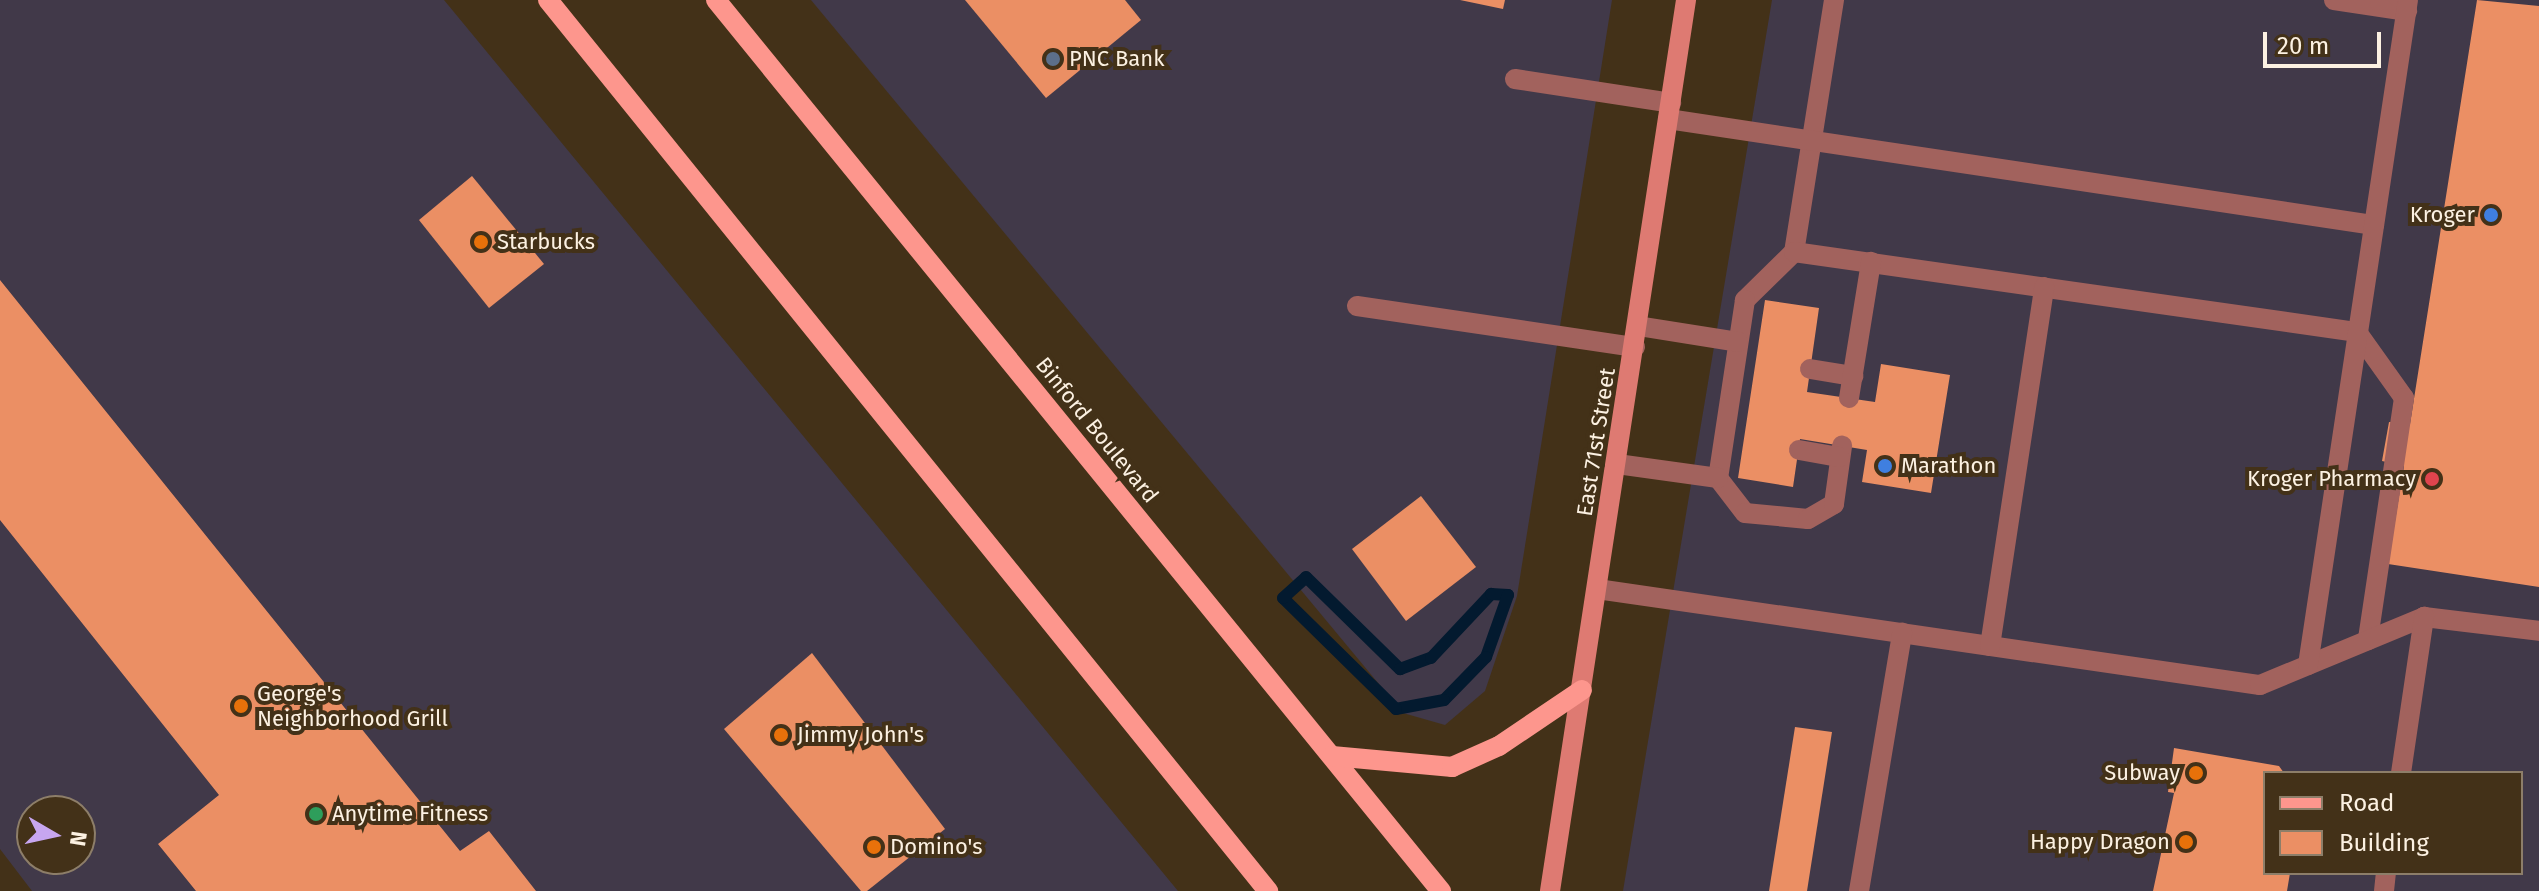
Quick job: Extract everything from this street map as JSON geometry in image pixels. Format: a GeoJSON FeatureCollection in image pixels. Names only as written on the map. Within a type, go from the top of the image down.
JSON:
{"type":"FeatureCollection","features":[{"type":"Feature","properties":{"kind":"main road"},"geometry":{"type":"LineString","coordinates":[[548,0],[1268,891]]}},
{"type":"Feature","properties":{"kind":"main road","name":"Binford Boulevard"},"geometry":{"type":"LineString","coordinates":[[716,0],[1441,891]]}},
{"type":"Feature","properties":{"kind":"main road","name":"East 71st Street"},"geometry":{"type":"LineString","coordinates":[[1550,891],[1686,0]]}},
{"type":"Feature","properties":{"kind":"main road"},"geometry":{"type":"LineString","coordinates":[[1332,756],[1452,767],[1499,746],[1582,690]]}},
{"type":"Feature","properties":{"kind":"lane"},"geometry":{"type":"LineString","coordinates":[[1718,478],[1733,440],[1740,397],[1745,300],[1794,252],[1834,0]]}},
{"type":"Feature","properties":{"kind":"lane"},"geometry":{"type":"LineString","coordinates":[[2308,665],[2408,6],[2334,0]]}},
{"type":"Feature","properties":{"kind":"lane"},"geometry":{"type":"LineString","coordinates":[[1515,79],[1811,140],[2374,225]]}},
{"type":"Feature","properties":{"kind":"lane"},"geometry":{"type":"LineString","coordinates":[[1794,252],[2357,332],[2404,398],[2368,640]]}},
{"type":"Feature","properties":{"kind":"lane"},"geometry":{"type":"LineString","coordinates":[[1849,398],[1871,262]]}},
{"type":"Feature","properties":{"kind":"lane"},"geometry":{"type":"LineString","coordinates":[[1990,646],[2044,287]]}},
{"type":"Feature","properties":{"kind":"lane"},"geometry":{"type":"LineString","coordinates":[[1357,306],[1635,347]]}},
{"type":"Feature","properties":{"kind":"lane"},"geometry":{"type":"LineString","coordinates":[[1638,326],[1743,354]]}},
{"type":"Feature","properties":{"kind":"lane"},"geometry":{"type":"LineString","coordinates":[[1810,369],[1853,376]]}},
{"type":"Feature","properties":{"kind":"lane"},"geometry":{"type":"LineString","coordinates":[[1617,464],[1718,478],[1745,513],[1808,519],[1834,504],[1840,451],[1799,450]]}},
{"type":"Feature","properties":{"kind":"lane"},"geometry":{"type":"LineString","coordinates":[[1597,589],[2260,685],[2424,617],[2539,631]]}},
{"type":"Feature","properties":{"kind":"lane"},"geometry":{"type":"LineString","coordinates":[[2401,771],[2424,617]]}},
{"type":"Feature","properties":{"kind":"lane"},"geometry":{"type":"LineString","coordinates":[[1859,891],[1902,633]]}},
{"type":"Feature","properties":{"kind":"shaded area"},"geometry":{"type":"Polygon","coordinates":[[[0,0],[444,0],[1178,891],[32,891],[20,875],[96,875],[96,795],[16,795],[16,870],[0,849],[0,0]]]}},
{"type":"Feature","properties":{"kind":"shaded area"},"geometry":{"type":"Polygon","coordinates":[[[811,0],[1612,0],[1517,596],[1485,691],[1445,725],[1403,713],[811,0]]]}},
{"type":"Feature","properties":{"kind":"shaded area"},"geometry":{"type":"Polygon","coordinates":[[[1772,0],[2539,0],[2539,891],[1623,891],[1772,0]]]}},
{"type":"Feature","properties":{"kind":"building","name":"PNC Bank"},"geometry":{"type":"Polygon","coordinates":[[[965,0],[1125,0],[1141,20],[1046,98],[965,0]]]}},
{"type":"Feature","properties":{"kind":"building"},"geometry":{"type":"Polygon","coordinates":[[[1460,0],[1505,0],[1503,9],[1460,0]]]}},
{"type":"Feature","properties":{"kind":"building","name":"Kroger"},"geometry":{"type":"Polygon","coordinates":[[[2477,0],[2539,6],[2539,587],[2388,564],[2404,466],[2382,461],[2389,422],[2410,424],[2477,0]]]}},
{"type":"Feature","properties":{"kind":"building","name":"Starbucks"},"geometry":{"type":"Polygon","coordinates":[[[472,176],[544,264],[489,308],[419,220],[472,176]]]}},
{"type":"Feature","properties":{"kind":"building"},"geometry":{"type":"Polygon","coordinates":[[[0,280],[460,851],[489,831],[536,891],[196,891],[158,844],[219,795],[0,520],[0,280]]]}},
{"type":"Feature","properties":{"kind":"building","name":"Marathon"},"geometry":{"type":"Polygon","coordinates":[[[1765,300],[1819,308],[1807,392],[1875,402],[1881,364],[1950,375],[1931,493],[1862,482],[1867,450],[1800,439],[1793,487],[1738,478],[1765,300]]]}},
{"type":"Feature","properties":{"kind":"building"},"geometry":{"type":"Polygon","coordinates":[[[1421,496],[1476,567],[1406,621],[1352,549],[1421,496]]]}},
{"type":"Feature","properties":{"kind":"building"},"geometry":{"type":"Polygon","coordinates":[[[812,653],[945,829],[867,891],[861,891],[724,729],[812,653]]]}},
{"type":"Feature","properties":{"kind":"building"},"geometry":{"type":"Polygon","coordinates":[[[1795,727],[1832,732],[1807,891],[1769,891],[1795,727]]]}},
{"type":"Feature","properties":{"kind":"building"},"geometry":{"type":"Polygon","coordinates":[[[2174,748],[2279,766],[2283,771],[2263,771],[2263,875],[2290,875],[2287,891],[2153,891],[2174,793],[2168,792],[2174,748]]]}},
{"type":"Feature","properties":{"kind":"waterway"},"geometry":{"type":"LineString","coordinates":[[1306,577],[1400,669],[1431,658],[1491,594],[1508,595],[1486,657],[1444,700],[1396,709],[1283,598],[1306,577]]}},
{"type":"Feature","properties":{"kind":"place","name":"PNC Bank"},"geometry":{"type":"Point","coordinates":[1053,59]}},
{"type":"Feature","properties":{"kind":"place","name":"Kroger"},"geometry":{"type":"Point","coordinates":[2491,215]}},
{"type":"Feature","properties":{"kind":"place","name":"Starbucks"},"geometry":{"type":"Point","coordinates":[481,242]}},
{"type":"Feature","properties":{"kind":"place","name":"Marathon"},"geometry":{"type":"Point","coordinates":[1885,466]}},
{"type":"Feature","properties":{"kind":"place","name":"Kroger Pharmacy"},"geometry":{"type":"Point","coordinates":[2432,479]}},
{"type":"Feature","properties":{"kind":"place","name":"George's Neighborhood Grill"},"geometry":{"type":"Point","coordinates":[241,706]}},
{"type":"Feature","properties":{"kind":"place","name":"Jimmy John's"},"geometry":{"type":"Point","coordinates":[781,735]}},
{"type":"Feature","properties":{"kind":"place","name":"Subway"},"geometry":{"type":"Point","coordinates":[2196,773]}},
{"type":"Feature","properties":{"kind":"place","name":"Anytime Fitness"},"geometry":{"type":"Point","coordinates":[316,814]}},
{"type":"Feature","properties":{"kind":"place","name":"Happy Dragon"},"geometry":{"type":"Point","coordinates":[2186,842]}},
{"type":"Feature","properties":{"kind":"place","name":"Domino's"},"geometry":{"type":"Point","coordinates":[874,847]}}]}
